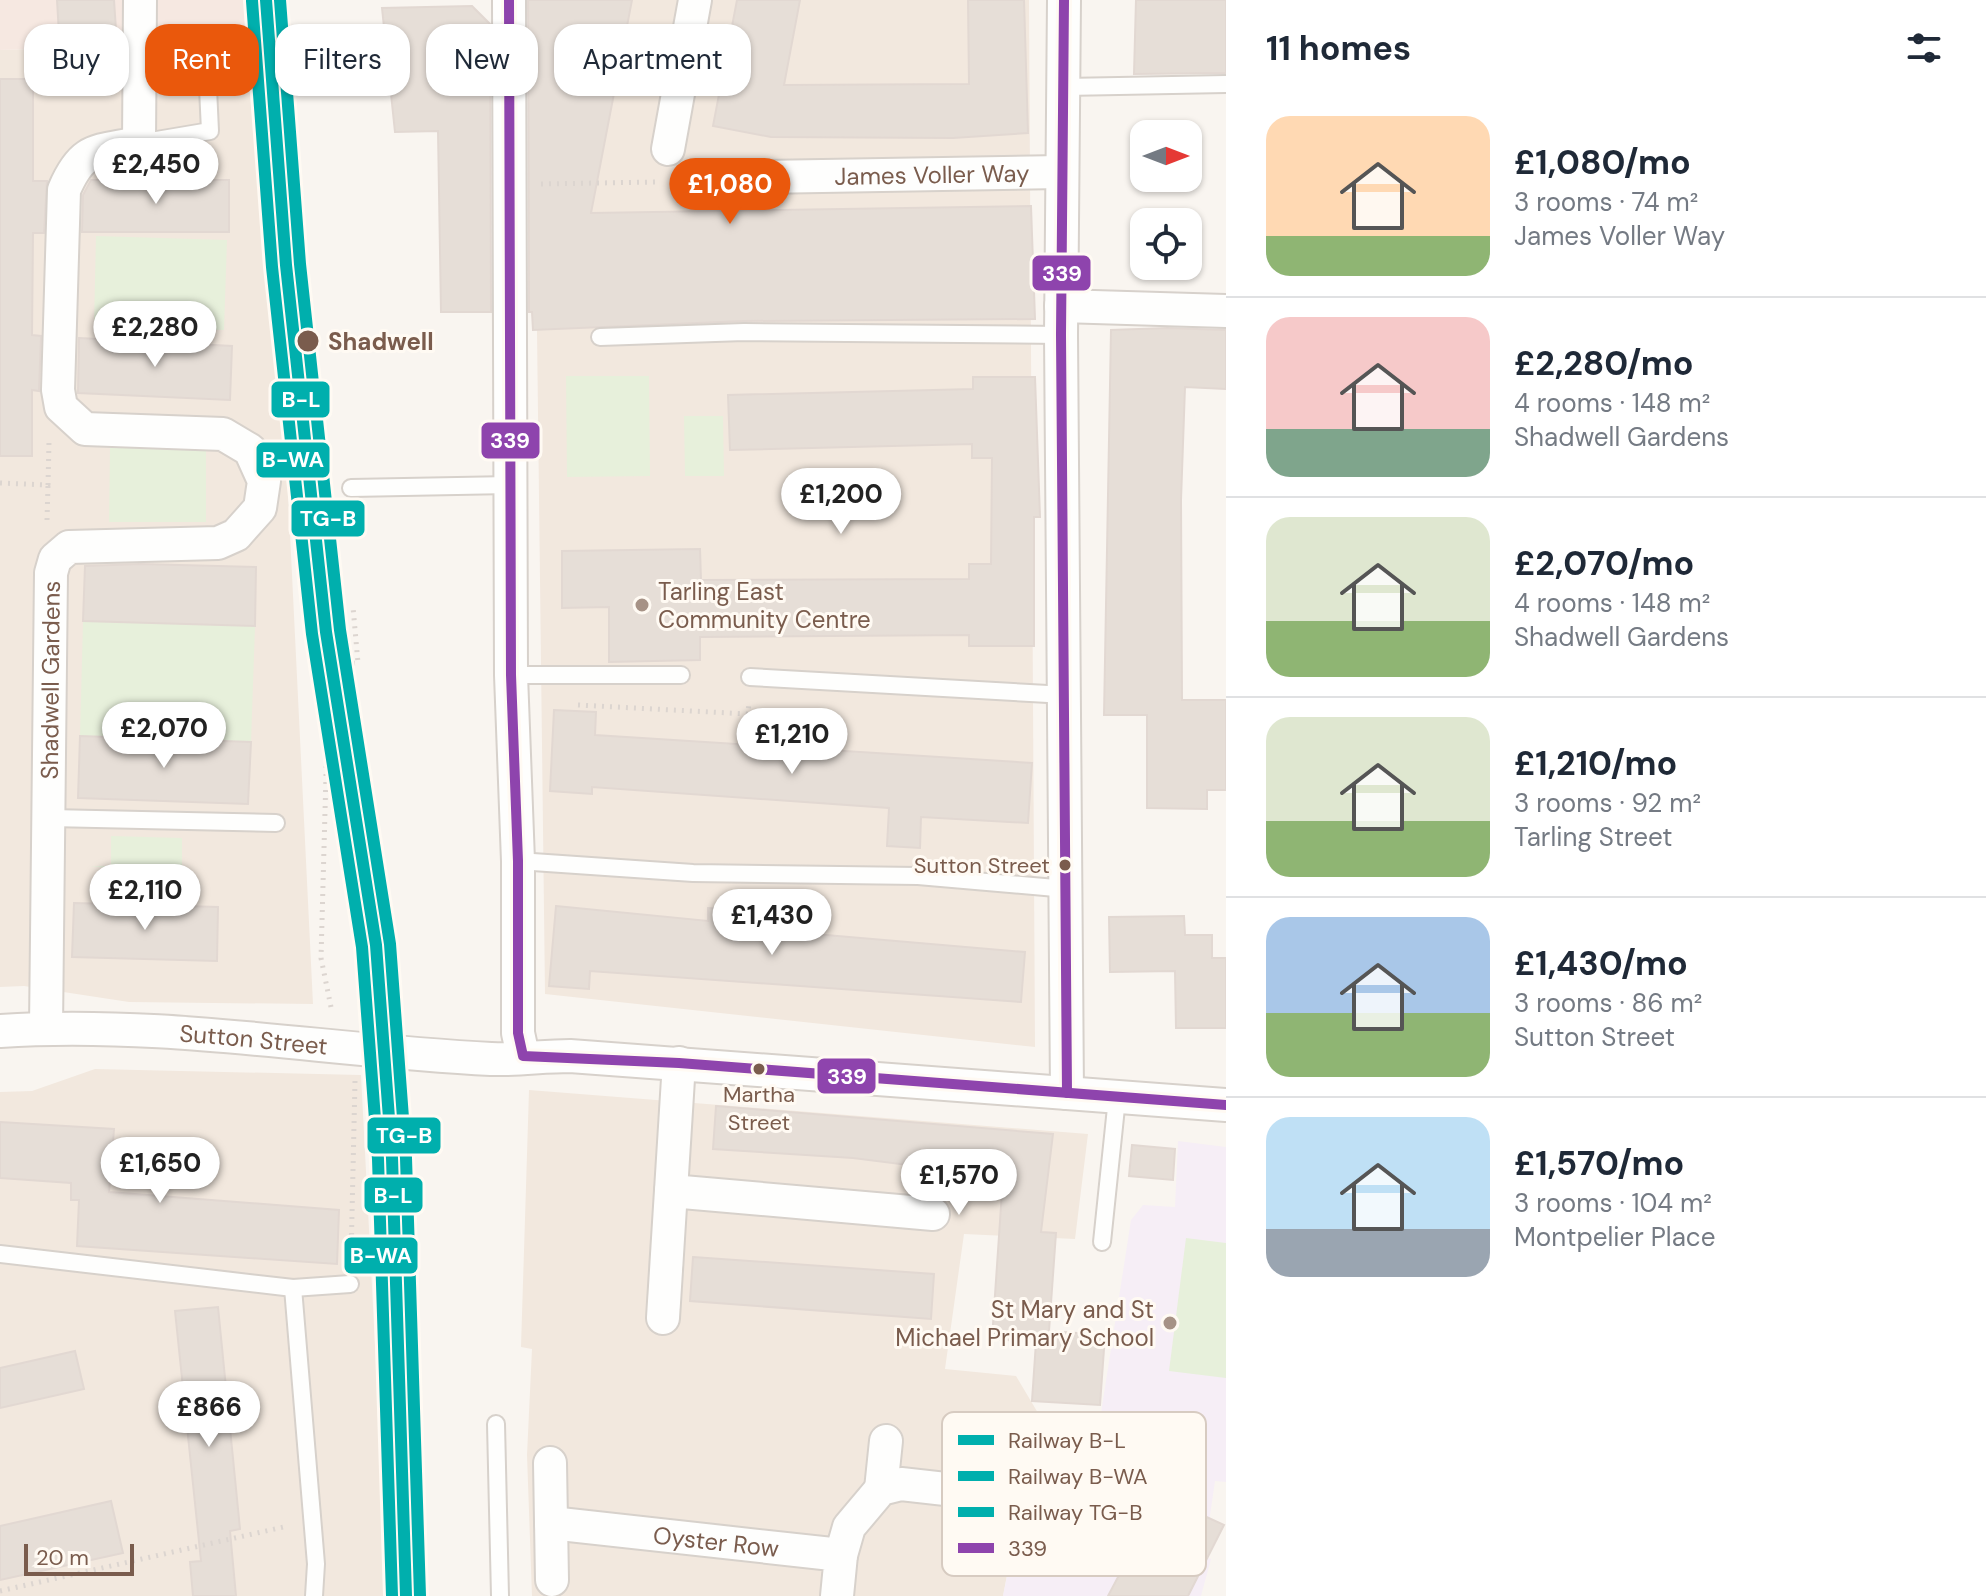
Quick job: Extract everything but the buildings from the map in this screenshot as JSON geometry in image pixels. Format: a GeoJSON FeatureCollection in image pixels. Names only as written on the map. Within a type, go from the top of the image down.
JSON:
{"type":"FeatureCollection","features":[{"type":"Feature","properties":{"kind":"street"},"geometry":{"type":"LineString","coordinates":[[61,407],[58,390],[64,190],[75,165],[86,155],[139,143],[140,0]]}},
{"type":"Feature","properties":{"kind":"street"},"geometry":{"type":"LineString","coordinates":[[509,0],[511,675],[518,861],[518,1033],[523,1056]]}},
{"type":"Feature","properties":{"kind":"street"},"geometry":{"type":"LineString","coordinates":[[668,149],[695,0]]}},
{"type":"Feature","properties":{"kind":"street"},"geometry":{"type":"LineString","coordinates":[[1064,0],[1061,320],[1067,1093]]}},
{"type":"Feature","properties":{"kind":"street","name":"James Voller Way"},"geometry":{"type":"LineString","coordinates":[[708,178],[1061,172]]}},
{"type":"Feature","properties":{"kind":"street"},"geometry":{"type":"LineString","coordinates":[[1061,320],[1226,311]]}},
{"type":"Feature","properties":{"kind":"street","name":"Shadwell Gardens"},"geometry":{"type":"LineString","coordinates":[[46,1028],[51,573],[55,559],[69,547],[218,543],[250,523],[264,495],[259,466],[237,440],[223,434],[85,429],[61,407]]}},
{"type":"Feature","properties":{"kind":"street","name":"Sutton Street"},"geometry":{"type":"LineString","coordinates":[[0,1031],[46,1028],[165,1032],[495,1059],[523,1056],[679,1063],[1226,1105]]}},
{"type":"Feature","properties":{"kind":"street"},"geometry":{"type":"LineString","coordinates":[[663,1318],[679,1063]]}},
{"type":"Feature","properties":{"kind":"street"},"geometry":{"type":"LineString","coordinates":[[671,1191],[933,1214]]}},
{"type":"Feature","properties":{"kind":"street"},"geometry":{"type":"LineString","coordinates":[[837,1596],[841,1555],[849,1527],[881,1489],[886,1441]]}},
{"type":"Feature","properties":{"kind":"street"},"geometry":{"type":"LineString","coordinates":[[550,1463],[552,1580]]}},
{"type":"Feature","properties":{"kind":"street"},"geometry":{"type":"LineString","coordinates":[[881,1489],[901,1484],[942,1489]]}},
{"type":"Feature","properties":{"kind":"street","name":"Oyster Row"},"geometry":{"type":"LineString","coordinates":[[551,1523],[841,1555]]}},
{"type":"Feature","properties":{"kind":"lane"},"geometry":{"type":"LineString","coordinates":[[1065,87],[1226,84]]}},
{"type":"Feature","properties":{"kind":"lane"},"geometry":{"type":"LineString","coordinates":[[139,143],[210,131],[208,96]]}},
{"type":"Feature","properties":{"kind":"lane"},"geometry":{"type":"LineString","coordinates":[[1226,305],[1226,311]]}},
{"type":"Feature","properties":{"kind":"lane"},"geometry":{"type":"LineString","coordinates":[[600,337],[1061,320]]}},
{"type":"Feature","properties":{"kind":"lane"},"geometry":{"type":"LineString","coordinates":[[351,488],[511,485]]}},
{"type":"Feature","properties":{"kind":"lane"},"geometry":{"type":"LineString","coordinates":[[511,675],[681,675]]}},
{"type":"Feature","properties":{"kind":"lane"},"geometry":{"type":"LineString","coordinates":[[750,677],[1066,695]]}},
{"type":"Feature","properties":{"kind":"lane"},"geometry":{"type":"LineString","coordinates":[[50,818],[276,823]]}},
{"type":"Feature","properties":{"kind":"lane"},"geometry":{"type":"LineString","coordinates":[[518,861],[693,873],[918,876],[1067,889]]}},
{"type":"Feature","properties":{"kind":"lane"},"geometry":{"type":"LineString","coordinates":[[1102,1242],[1117,1098]]}},
{"type":"Feature","properties":{"kind":"lane"},"geometry":{"type":"LineString","coordinates":[[0,1254],[293,1288],[350,1284]]}},
{"type":"Feature","properties":{"kind":"lane"},"geometry":{"type":"LineString","coordinates":[[293,1288],[313,1520],[316,1564],[314,1596]]}},
{"type":"Feature","properties":{"kind":"lane"},"geometry":{"type":"LineString","coordinates":[[496,1424],[500,1596]]}},
{"type":"Feature","properties":{"kind":"path"},"geometry":{"type":"LineString","coordinates":[[278,0],[329,665],[321,958],[333,1015]]}},
{"type":"Feature","properties":{"kind":"path"},"geometry":{"type":"LineString","coordinates":[[511,184],[630,184],[708,178]]}},
{"type":"Feature","properties":{"kind":"path"},"geometry":{"type":"LineString","coordinates":[[0,483],[48,485],[49,438],[61,407]]}},
{"type":"Feature","properties":{"kind":"path"},"geometry":{"type":"LineString","coordinates":[[329,665],[358,663],[353,607]]}},
{"type":"Feature","properties":{"kind":"path"},"geometry":{"type":"LineString","coordinates":[[577,705],[748,714],[750,677]]}},
{"type":"Feature","properties":{"kind":"path"},"geometry":{"type":"LineString","coordinates":[[350,1284],[355,1068]]}},
{"type":"Feature","properties":{"kind":"path"},"geometry":{"type":"LineString","coordinates":[[0,1591],[313,1520]]}},
{"type":"Feature","properties":{"kind":"shaded area"},"geometry":{"type":"Polygon","coordinates":[[[0,0],[259,0],[262,42],[259,42],[259,24],[145,24],[145,46],[129,46],[129,24],[24,24],[24,49],[0,50],[0,0]]]}},
{"type":"Feature","properties":{"kind":"shaded area"},"geometry":{"type":"Polygon","coordinates":[[[533,0],[1029,0],[1035,1047],[545,994],[534,96],[538,96],[538,24],[533,24],[533,0]]]}},
{"type":"Feature","properties":{"kind":"shaded area"},"geometry":{"type":"Polygon","coordinates":[[[259,42],[262,42],[273,186],[313,1004],[129,1002],[24,986],[0,987],[0,50],[24,49],[24,96],[129,96],[129,46],[145,46],[145,96],[259,96],[259,42]]]}},
{"type":"Feature","properties":{"kind":"shaded area"},"geometry":{"type":"Polygon","coordinates":[[[95,1069],[361,1075],[388,1596],[0,1596],[0,1092],[32,1091],[95,1069]]]}},
{"type":"Feature","properties":{"kind":"shaded area"},"geometry":{"type":"Polygon","coordinates":[[[529,1090],[1088,1134],[1075,1239],[964,1234],[945,1369],[1016,1376],[1037,1412],[942,1412],[942,1576],[1007,1576],[1003,1596],[532,1596],[527,1455],[532,1349],[521,1347],[529,1090]]]}},
{"type":"Feature","properties":{"kind":"shaded area","name":"St Mary and St Michael Primary School"},"geometry":{"type":"Polygon","coordinates":[[[1178,1141],[1226,1147],[1226,1482],[1215,1481],[1206,1543],[1206,1412],[1101,1412],[1131,1220],[1143,1205],[1175,1207],[1178,1141]]]}},
{"type":"Feature","properties":{"kind":"shaded area","name":"St Mary and St Michael Primary School"},"geometry":{"type":"Polygon","coordinates":[[[1206,1558],[1211,1559],[1201,1596],[1003,1596],[1007,1576],[1206,1576],[1206,1558]]]}},
{"type":"Feature","properties":{"kind":"green space"},"geometry":{"type":"Polygon","coordinates":[[[96,236],[227,240],[224,330],[94,326],[96,236]]]}},
{"type":"Feature","properties":{"kind":"green space"},"geometry":{"type":"Polygon","coordinates":[[[566,376],[649,376],[650,476],[567,477],[566,376]]]}},
{"type":"Feature","properties":{"kind":"green space"},"geometry":{"type":"Polygon","coordinates":[[[684,416],[723,416],[724,476],[685,476],[684,416]]]}},
{"type":"Feature","properties":{"kind":"green space"},"geometry":{"type":"Polygon","coordinates":[[[110,448],[206,448],[206,522],[109,522],[110,448]]]}},
{"type":"Feature","properties":{"kind":"green space"},"geometry":{"type":"Polygon","coordinates":[[[83,621],[255,626],[251,742],[80,736],[83,621]]]}},
{"type":"Feature","properties":{"kind":"green space"},"geometry":{"type":"Polygon","coordinates":[[[111,836],[182,838],[182,885],[109,883],[108,868],[90,866],[111,866],[111,836]]]}},
{"type":"Feature","properties":{"kind":"green space"},"geometry":{"type":"Polygon","coordinates":[[[1186,1238],[1226,1243],[1226,1378],[1169,1371],[1186,1238]]]}},
{"type":"Feature","properties":{"kind":"rail line","name":"B-L"},"geometry":{"type":"LineString","coordinates":[[266,0],[286,265],[326,632],[376,945],[392,1158],[406,1596]]}},
{"type":"Feature","properties":{"kind":"rail line","name":"TG-B"},"geometry":{"type":"LineString","coordinates":[[280,0],[300,264],[340,630],[390,944],[406,1158],[420,1596]]}},
{"type":"Feature","properties":{"kind":"rail line","name":"B-WA"},"geometry":{"type":"LineString","coordinates":[[252,1],[272,267],[312,634],[362,947],[378,1159],[392,1596]]}},
{"type":"Feature","properties":{"kind":"transit line","name":"339"},"geometry":{"type":"LineString","coordinates":[[509,0],[511,675],[518,861],[518,1033],[523,1056],[679,1063],[1226,1105]]}},
{"type":"Feature","properties":{"kind":"transit line","name":"339"},"geometry":{"type":"LineString","coordinates":[[1064,0],[1061,335],[1067,1093]]}},
{"type":"Feature","properties":{"kind":"place","name":"Shadwell"},"geometry":{"type":"Point","coordinates":[308,341]}},
{"type":"Feature","properties":{"kind":"place","name":"Tarling East Community Centre"},"geometry":{"type":"Point","coordinates":[642,605]}},
{"type":"Feature","properties":{"kind":"place","name":"Sutton Street"},"geometry":{"type":"Point","coordinates":[1065,865]}},
{"type":"Feature","properties":{"kind":"place","name":"Martha Street"},"geometry":{"type":"Point","coordinates":[759,1069]}},
{"type":"Feature","properties":{"kind":"place","name":"St Mary and St Michael Primary School"},"geometry":{"type":"Point","coordinates":[1170,1323]}}]}
